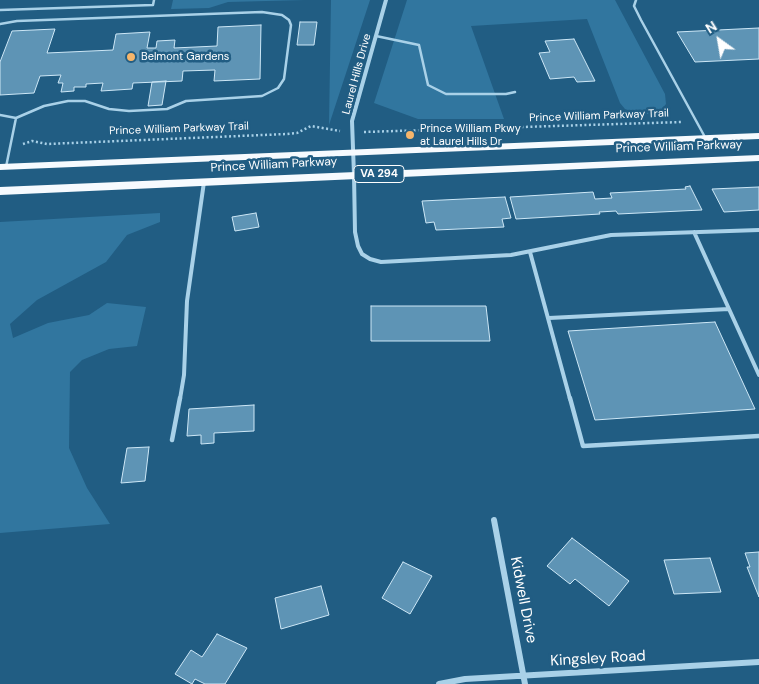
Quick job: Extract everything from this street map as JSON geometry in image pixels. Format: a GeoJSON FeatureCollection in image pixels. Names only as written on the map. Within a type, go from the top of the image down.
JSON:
{"type":"FeatureCollection","features":[{"type":"Feature","properties":{"kind":"highway","name":"Prince William Parkway"},"geometry":{"type":"LineString","coordinates":[[3,167],[759,136]]}},
{"type":"Feature","properties":{"kind":"highway","name":"Prince William Parkway"},"geometry":{"type":"LineString","coordinates":[[0,191],[759,158]]}},
{"type":"Feature","properties":{"kind":"street","name":"Laurel Hills Drive"},"geometry":{"type":"LineString","coordinates":[[354,175],[352,121],[386,0]]}},
{"type":"Feature","properties":{"kind":"street","name":"Kidwell Drive"},"geometry":{"type":"LineString","coordinates":[[494,520],[525,684]]}},
{"type":"Feature","properties":{"kind":"street","name":"Kingsley Road"},"geometry":{"type":"LineString","coordinates":[[439,684],[465,679],[759,662]]}},
{"type":"Feature","properties":{"kind":"lane"},"geometry":{"type":"LineString","coordinates":[[0,10],[153,4],[154,0]]}},
{"type":"Feature","properties":{"kind":"lane"},"geometry":{"type":"LineString","coordinates":[[636,0],[634,6],[641,20],[706,138]]}},
{"type":"Feature","properties":{"kind":"lane"},"geometry":{"type":"LineString","coordinates":[[0,24],[18,21],[262,12],[282,15],[291,22],[284,79],[278,88],[262,96],[186,101],[168,109],[129,111],[109,109],[85,101],[68,101],[44,106],[16,118],[0,114]]}},
{"type":"Feature","properties":{"kind":"lane"},"geometry":{"type":"LineString","coordinates":[[376,36],[419,44],[428,86],[446,94],[506,94],[515,92]]}},
{"type":"Feature","properties":{"kind":"lane"},"geometry":{"type":"LineString","coordinates":[[3,167],[16,118]]}},
{"type":"Feature","properties":{"kind":"lane"},"geometry":{"type":"LineString","coordinates":[[354,175],[355,232],[358,246],[362,254],[370,259],[381,262],[530,252],[560,244],[611,235],[759,231]]}},
{"type":"Feature","properties":{"kind":"lane"},"geometry":{"type":"LineString","coordinates":[[172,440],[184,375],[188,301],[204,182]]}},
{"type":"Feature","properties":{"kind":"lane"},"geometry":{"type":"LineString","coordinates":[[694,232],[759,375]]}},
{"type":"Feature","properties":{"kind":"lane"},"geometry":{"type":"LineString","coordinates":[[530,252],[583,446],[759,436]]}},
{"type":"Feature","properties":{"kind":"lane"},"geometry":{"type":"LineString","coordinates":[[549,318],[729,309]]}},
{"type":"Feature","properties":{"kind":"path","name":"Prince William Parkway Trail"},"geometry":{"type":"LineString","coordinates":[[372,132],[677,122]]}},
{"type":"Feature","properties":{"kind":"path","name":"Prince William Parkway Trail"},"geometry":{"type":"LineString","coordinates":[[28,143],[32,141],[44,144],[287,134],[297,133],[313,126],[330,131]]}},
{"type":"Feature","properties":{"kind":"shaded area"},"geometry":{"type":"Polygon","coordinates":[[[173,0],[305,0],[228,2],[209,8],[171,9],[173,0]]]}},
{"type":"Feature","properties":{"kind":"shaded area"},"geometry":{"type":"Polygon","coordinates":[[[331,0],[370,0],[329,125],[331,0]]]}},
{"type":"Feature","properties":{"kind":"shaded area"},"geometry":{"type":"Polygon","coordinates":[[[407,0],[615,0],[665,94],[666,104],[660,111],[651,114],[640,114],[625,109],[620,103],[587,19],[471,26],[504,119],[418,119],[374,103],[407,0]]]}},
{"type":"Feature","properties":{"kind":"shaded area"},"geometry":{"type":"Polygon","coordinates":[[[160,213],[160,222],[127,235],[106,262],[37,300],[10,324],[13,338],[48,323],[89,315],[107,303],[146,307],[137,346],[109,349],[82,360],[70,372],[69,448],[87,488],[110,524],[0,533],[0,222],[160,213]]]}},
{"type":"Feature","properties":{"kind":"building"},"geometry":{"type":"Polygon","coordinates":[[[300,22],[317,22],[314,45],[297,45],[300,22]]]}},
{"type":"Feature","properties":{"kind":"building","name":"Belmont Gardens"},"geometry":{"type":"Polygon","coordinates":[[[261,25],[260,79],[214,81],[215,70],[183,71],[182,81],[133,83],[132,89],[101,91],[103,83],[86,84],[86,87],[74,87],[74,91],[61,92],[63,83],[58,83],[61,75],[40,76],[34,93],[0,95],[0,62],[12,31],[55,29],[47,53],[113,50],[116,34],[150,32],[147,48],[156,48],[157,41],[175,40],[174,48],[217,46],[218,27],[261,25]]]}},
{"type":"Feature","properties":{"kind":"building"},"geometry":{"type":"Polygon","coordinates":[[[759,28],[759,59],[695,62],[677,32],[759,28]]]}},
{"type":"Feature","properties":{"kind":"building"},"geometry":{"type":"Polygon","coordinates":[[[574,39],[595,81],[577,82],[574,77],[550,79],[539,53],[550,52],[545,41],[574,39]]]}},
{"type":"Feature","properties":{"kind":"building"},"geometry":{"type":"Polygon","coordinates":[[[166,81],[162,105],[148,106],[152,82],[166,81]]]}},
{"type":"Feature","properties":{"kind":"building"},"geometry":{"type":"Polygon","coordinates":[[[690,186],[702,210],[618,214],[616,211],[599,212],[600,214],[516,219],[510,197],[593,192],[595,199],[612,198],[610,193],[686,189],[685,187],[690,186]]]}},
{"type":"Feature","properties":{"kind":"building"},"geometry":{"type":"Polygon","coordinates":[[[759,187],[759,210],[724,212],[712,189],[759,187]]]}},
{"type":"Feature","properties":{"kind":"building"},"geometry":{"type":"Polygon","coordinates":[[[505,197],[511,218],[502,219],[504,227],[436,230],[434,222],[426,223],[422,201],[505,197]]]}},
{"type":"Feature","properties":{"kind":"building"},"geometry":{"type":"Polygon","coordinates":[[[256,213],[259,227],[235,231],[232,217],[256,213]]]}},
{"type":"Feature","properties":{"kind":"building"},"geometry":{"type":"Polygon","coordinates":[[[371,306],[486,306],[490,341],[371,341],[371,306]]]}},
{"type":"Feature","properties":{"kind":"building"},"geometry":{"type":"Polygon","coordinates":[[[715,322],[755,409],[595,420],[568,331],[715,322]]]}},
{"type":"Feature","properties":{"kind":"building"},"geometry":{"type":"Polygon","coordinates":[[[254,405],[254,431],[214,433],[214,443],[201,444],[201,435],[187,436],[189,409],[254,405]]]}},
{"type":"Feature","properties":{"kind":"building"},"geometry":{"type":"Polygon","coordinates":[[[149,447],[145,481],[121,483],[127,448],[149,447]]]}},
{"type":"Feature","properties":{"kind":"building"},"geometry":{"type":"Polygon","coordinates":[[[572,538],[629,581],[609,606],[575,579],[570,584],[547,566],[572,538]]]}},
{"type":"Feature","properties":{"kind":"building"},"geometry":{"type":"Polygon","coordinates":[[[759,552],[759,597],[747,567],[750,567],[745,553],[759,552]]]}},
{"type":"Feature","properties":{"kind":"building"},"geometry":{"type":"Polygon","coordinates":[[[710,558],[721,592],[674,594],[664,560],[710,558]]]}},
{"type":"Feature","properties":{"kind":"building"},"geometry":{"type":"Polygon","coordinates":[[[403,562],[432,576],[410,614],[382,598],[403,562]]]}},
{"type":"Feature","properties":{"kind":"building"},"geometry":{"type":"Polygon","coordinates":[[[321,586],[329,615],[281,629],[275,598],[321,586]]]}},
{"type":"Feature","properties":{"kind":"building"},"geometry":{"type":"Polygon","coordinates":[[[217,634],[247,648],[225,684],[205,684],[195,679],[192,684],[175,674],[191,650],[202,657],[217,634]]]}},
{"type":"Feature","properties":{"kind":"place","name":"Belmont Gardens"},"geometry":{"type":"Point","coordinates":[131,57]}},
{"type":"Feature","properties":{"kind":"place","name":"Prince William Pkwy at Laurel Hills Dr"},"geometry":{"type":"Point","coordinates":[410,135]}}]}
